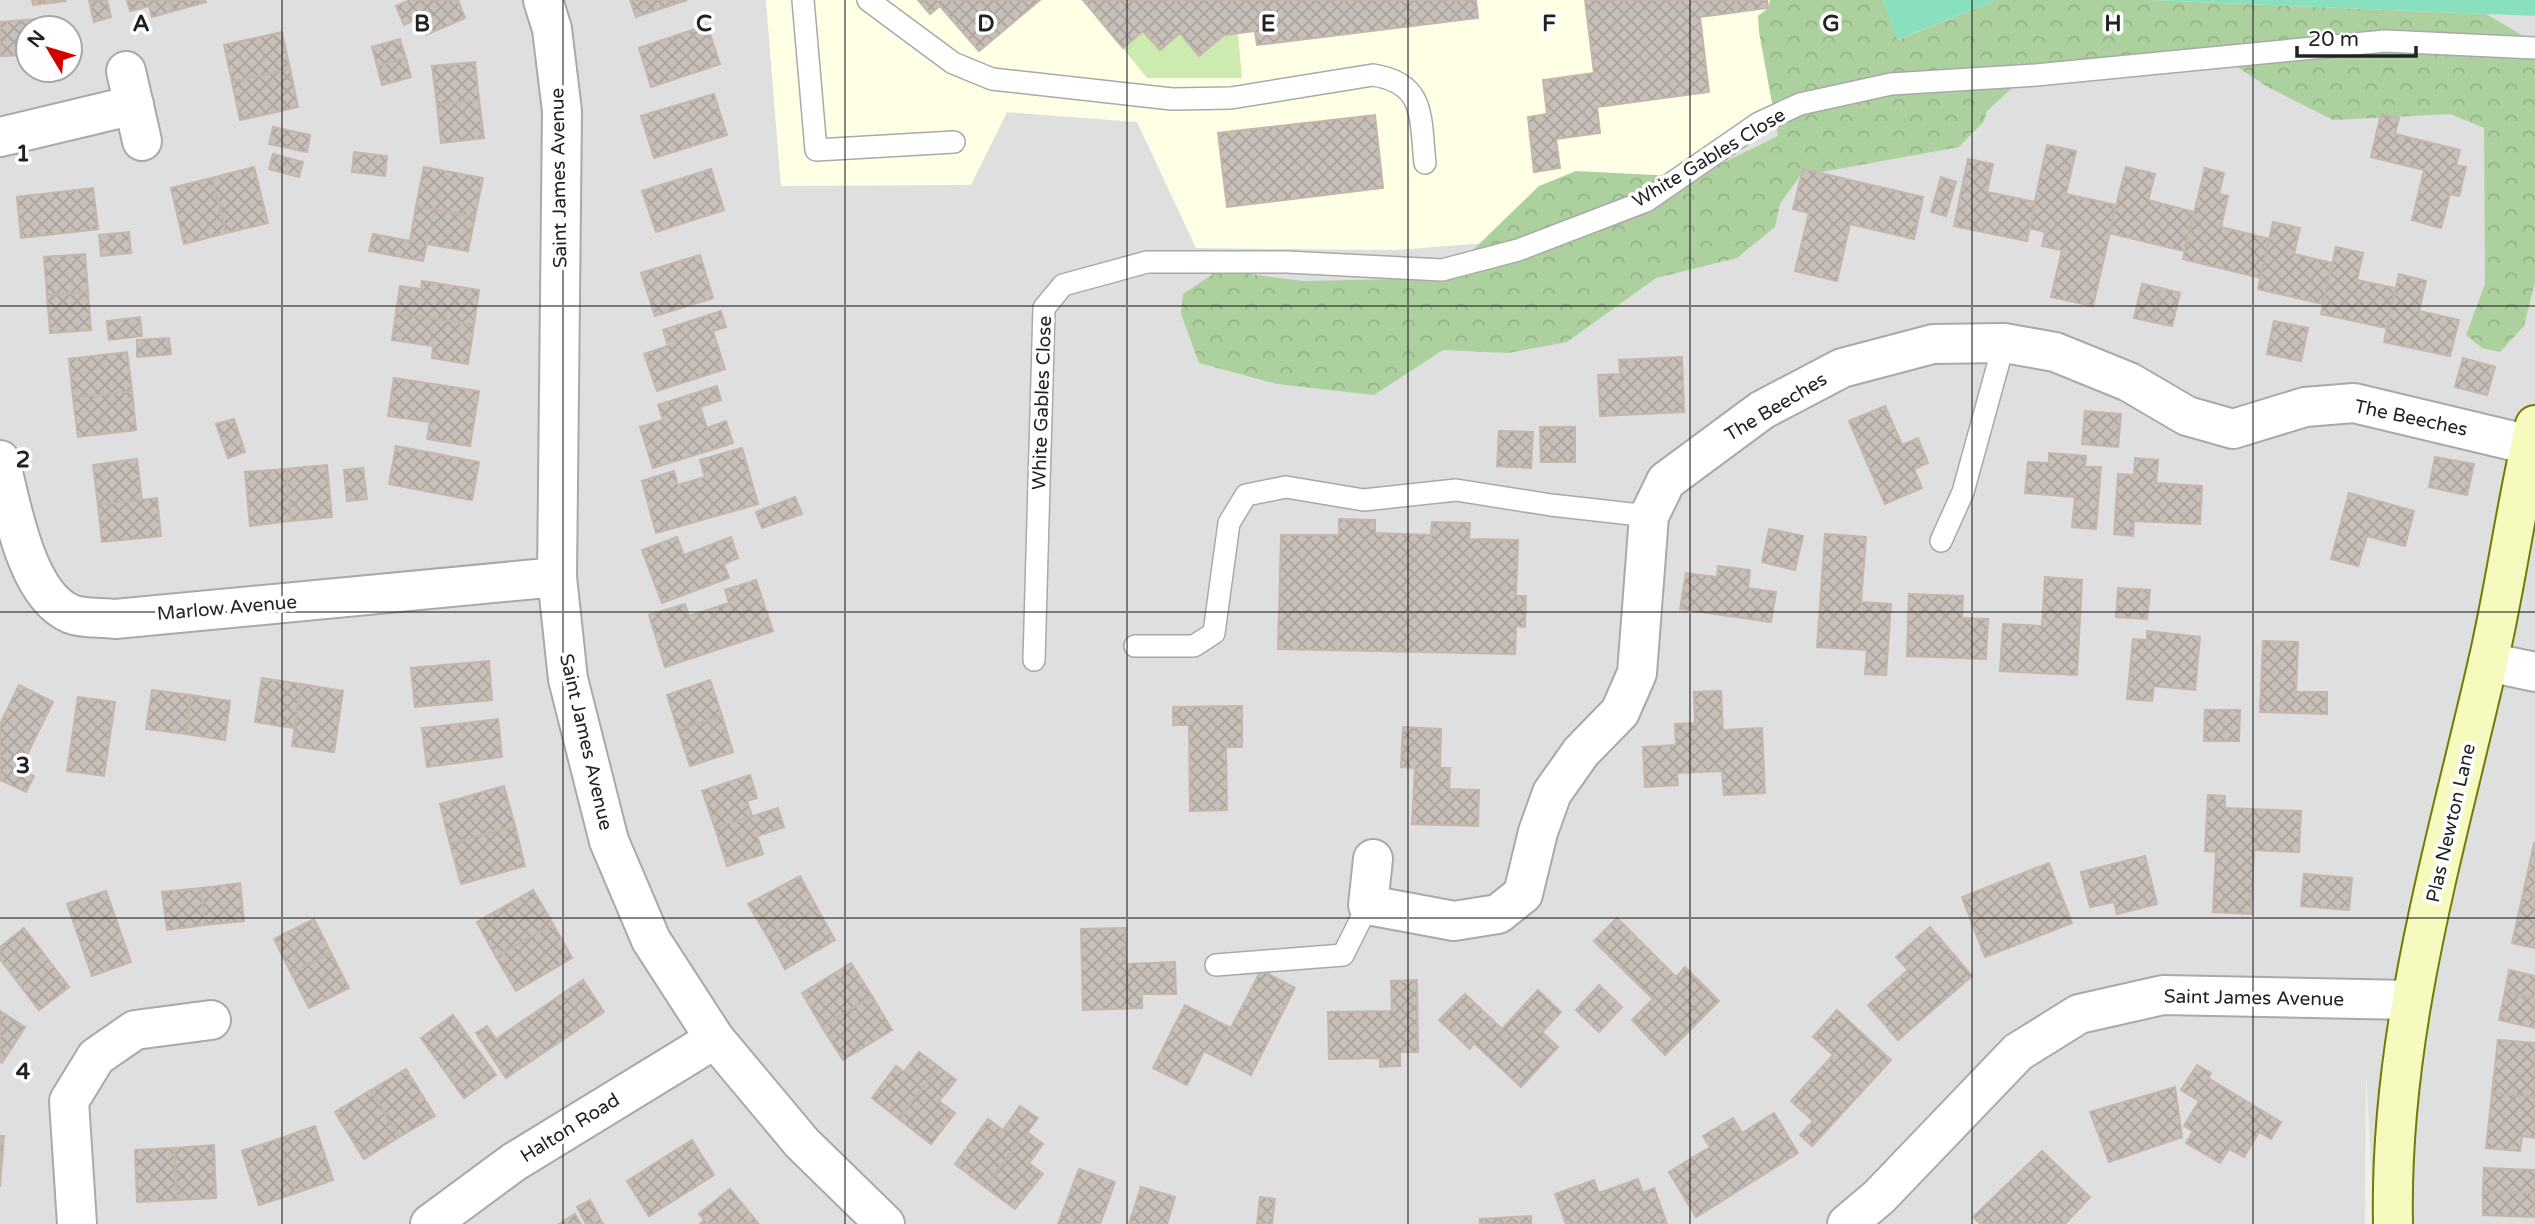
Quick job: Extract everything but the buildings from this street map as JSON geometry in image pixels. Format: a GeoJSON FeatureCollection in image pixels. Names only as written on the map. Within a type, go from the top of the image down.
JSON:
{"type":"FeatureCollection","features":[{"type":"Feature","properties":{"kind":"street","name":"Saint James Avenue"},"geometry":{"type":"LineString","coordinates":[[543,0],[552,29],[562,111],[557,578],[568,678],[609,841],[651,940],[715,1039],[802,1143],[885,1224]]}},
{"type":"Feature","properties":{"kind":"street"},"geometry":{"type":"LineString","coordinates":[[0,136],[130,88],[142,141]]}},
{"type":"Feature","properties":{"kind":"street","name":"The Beeches"},"geometry":{"type":"LineString","coordinates":[[1368,905],[1454,921],[1497,914],[1523,894],[1538,832],[1552,793],[1581,751],[1620,712],[1637,673],[1649,516],[1667,481],[1762,410],[1842,368],[1933,344],[2004,343],[2055,352],[2129,382],[2187,416],[2233,429],[2305,407],[2354,403],[2533,435]]}},
{"type":"Feature","properties":{"kind":"street","name":"Plas Newton Lane"},"geometry":{"type":"LineString","coordinates":[[2393,1224],[2392,1184],[2410,1000],[2488,662],[2533,435]]}},
{"type":"Feature","properties":{"kind":"street","name":"Marlow Avenue"},"geometry":{"type":"LineString","coordinates":[[0,460],[23,551],[43,590],[71,614],[115,619],[557,578]]}},
{"type":"Feature","properties":{"kind":"street"},"geometry":{"type":"LineString","coordinates":[[2488,662],[2535,672]]}},
{"type":"Feature","properties":{"kind":"street"},"geometry":{"type":"LineString","coordinates":[[1368,905],[1373,859]]}},
{"type":"Feature","properties":{"kind":"street","name":"Saint James Avenue"},"geometry":{"type":"LineString","coordinates":[[1847,1224],[1880,1197],[2018,1052],[2079,1014],[2163,995],[2410,1000]]}},
{"type":"Feature","properties":{"kind":"street"},"geometry":{"type":"LineString","coordinates":[[77,1224],[69,1101],[96,1056],[135,1030],[211,1020]]}},
{"type":"Feature","properties":{"kind":"street","name":"Halton Road"},"geometry":{"type":"LineString","coordinates":[[430,1224],[514,1162],[715,1039]]}},
{"type":"Feature","properties":{"kind":"lane"},"geometry":{"type":"LineString","coordinates":[[803,0],[816,150],[954,142]]}},
{"type":"Feature","properties":{"kind":"lane"},"geometry":{"type":"LineString","coordinates":[[868,0],[953,63],[992,79],[1184,99],[1231,98],[1373,75],[1394,78],[1415,96],[1419,105],[1425,163]]}},
{"type":"Feature","properties":{"kind":"lane","name":"White Gables Close"},"geometry":{"type":"LineString","coordinates":[[1034,660],[1044,308],[1063,285],[1147,262],[1287,262],[1442,270],[1518,250],[1646,201],[1759,123],[1800,104],[1891,84],[2036,75],[2385,41],[2535,48]]}},
{"type":"Feature","properties":{"kind":"lane"},"geometry":{"type":"LineString","coordinates":[[1941,541],[1963,492],[2004,343]]}},
{"type":"Feature","properties":{"kind":"lane"},"geometry":{"type":"LineString","coordinates":[[1135,646],[1194,646],[1213,633],[1229,523],[1247,495],[1286,487],[1364,500],[1456,490],[1550,505],[1649,516]]}},
{"type":"Feature","properties":{"kind":"lane"},"geometry":{"type":"LineString","coordinates":[[1216,965],[1343,955],[1368,905]]}},
{"type":"Feature","properties":{"kind":"shaded area"},"geometry":{"type":"Polygon","coordinates":[[[0,0],[766,0],[781,186],[1006,112],[1138,122],[1196,248],[1395,250],[1509,241],[1637,192],[1760,111],[1897,40],[1996,0],[2150,0],[2535,16],[2535,1224],[2374,1224],[2366,1070],[2365,1224],[0,1224],[0,0]]]}},
{"type":"Feature","properties":{"kind":"shaded area"},"geometry":{"type":"Polygon","coordinates":[[[766,0],[1883,0],[1897,40],[1760,111],[1637,192],[1509,241],[1395,250],[1196,248],[1137,122],[1007,112],[971,185],[781,186],[766,0]]]}},
{"type":"Feature","properties":{"kind":"green space"},"geometry":{"type":"Polygon","coordinates":[[[1770,0],[1883,0],[1898,40],[1996,0],[2150,0],[2486,14],[2535,43],[2535,282],[2524,326],[2500,352],[2482,348],[2466,335],[2485,284],[2484,128],[2450,114],[2333,120],[2266,86],[2215,52],[2032,70],[1987,111],[1984,121],[1959,147],[1800,176],[1780,204],[1775,227],[1737,258],[1656,278],[1567,342],[1508,353],[1443,350],[1374,395],[1277,384],[1199,363],[1181,314],[1183,294],[1219,270],[1303,281],[1444,278],[1539,186],[1576,171],[1694,177],[1778,136],[1758,16],[1768,8],[1770,0]]]}},
{"type":"Feature","properties":{"kind":"green space"},"geometry":{"type":"Polygon","coordinates":[[[1883,0],[1996,0],[1897,40],[1883,0]]]}},
{"type":"Feature","properties":{"kind":"green space"},"geometry":{"type":"Polygon","coordinates":[[[2150,0],[2535,0],[2535,16],[2486,14],[2150,0]]]}},
{"type":"Feature","properties":{"kind":"green space"},"geometry":{"type":"Polygon","coordinates":[[[1143,31],[1180,33],[1199,56],[1224,35],[1238,34],[1242,78],[1147,78],[1123,48],[1143,31]]]}}]}
